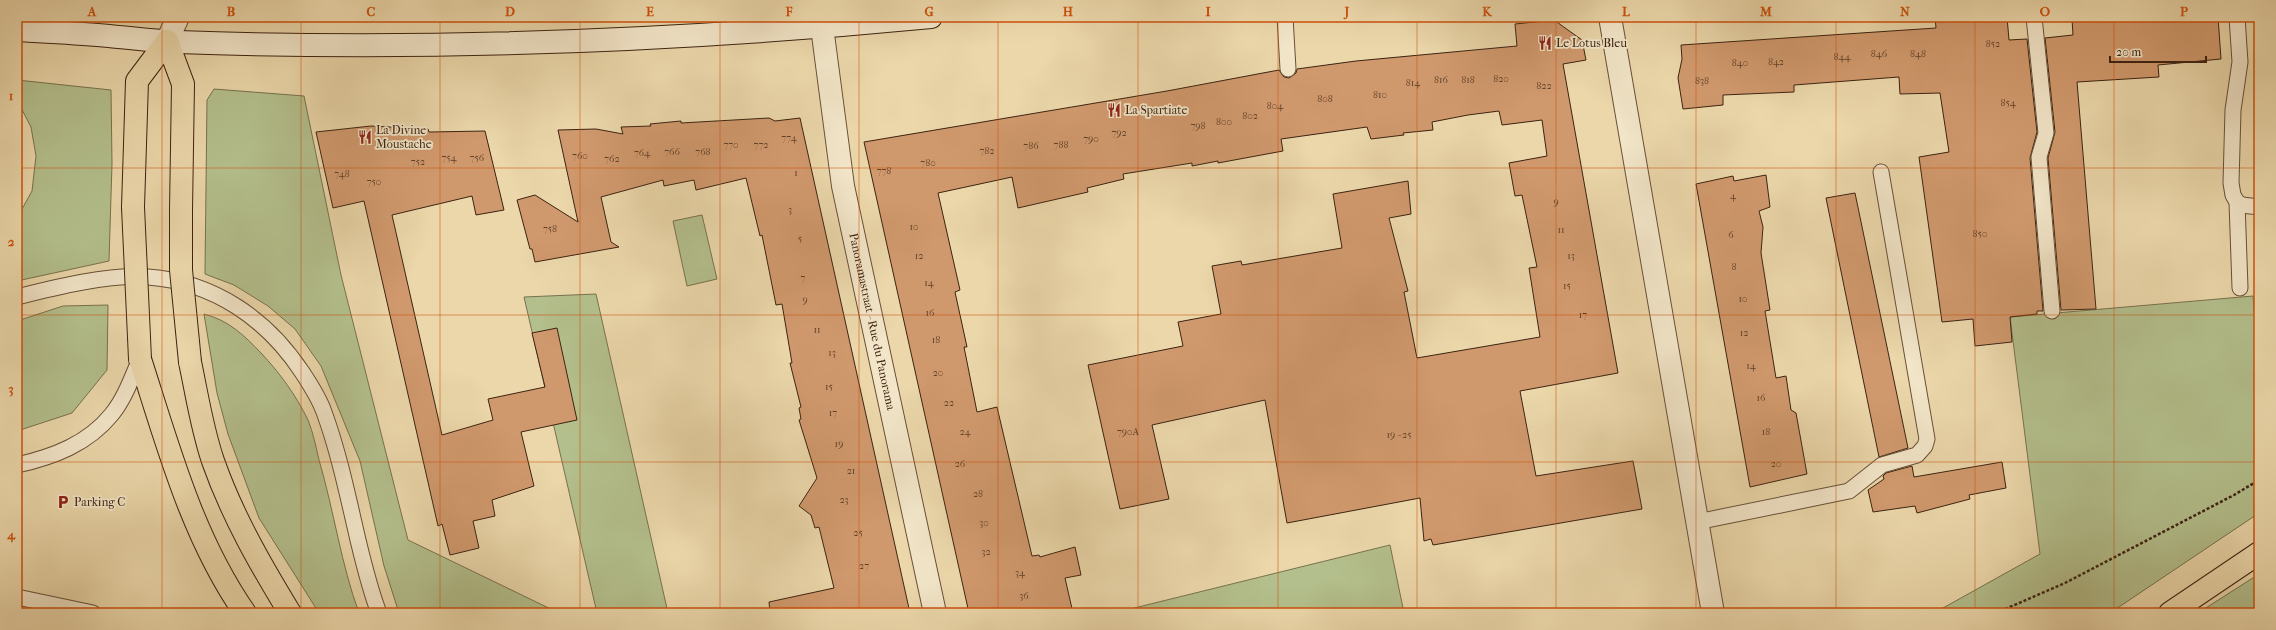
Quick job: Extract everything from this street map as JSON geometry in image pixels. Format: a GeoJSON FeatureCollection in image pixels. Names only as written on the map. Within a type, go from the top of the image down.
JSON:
{"type":"FeatureCollection","features":[{"type":"Feature","properties":{"kind":"highway"},"geometry":{"type":"LineString","coordinates":[[168,41],[137,81],[133,207],[140,359],[169,452],[201,534],[214,563],[245,613]]}},
{"type":"Feature","properties":{"kind":"highway"},"geometry":{"type":"LineString","coordinates":[[168,41],[183,84],[181,270],[190,362],[213,460],[233,512],[260,564],[290,613]]}},
{"type":"Feature","properties":{"kind":"highway"},"geometry":{"type":"LineString","coordinates":[[2170,613],[2259,553]]}},
{"type":"Feature","properties":{"kind":"street"},"geometry":{"type":"LineString","coordinates":[[168,41],[178,17]]}},
{"type":"Feature","properties":{"kind":"street"},"geometry":{"type":"LineString","coordinates":[[17,30],[168,41],[368,45],[520,43],[822,27],[931,17]]}},
{"type":"Feature","properties":{"kind":"street"},"geometry":{"type":"LineString","coordinates":[[1610,17],[1713,613]]}},
{"type":"Feature","properties":{"kind":"street","name":"Panoramastraat - Rue du Panorama"},"geometry":{"type":"LineString","coordinates":[[822,27],[843,186],[935,613]]}},
{"type":"Feature","properties":{"kind":"lane"},"geometry":{"type":"LineString","coordinates":[[1285,17],[1288,70]]}},
{"type":"Feature","properties":{"kind":"lane"},"geometry":{"type":"LineString","coordinates":[[2034,17],[2046,133],[2039,157],[2052,311]]}},
{"type":"Feature","properties":{"kind":"lane"},"geometry":{"type":"LineString","coordinates":[[2237,17],[2240,62],[2233,110],[2231,183],[2233,195],[2237,202],[2240,288]]}},
{"type":"Feature","properties":{"kind":"lane"},"geometry":{"type":"LineString","coordinates":[[1697,522],[1849,492],[1882,465],[1918,455],[1925,446],[1927,440],[1881,172]]}},
{"type":"Feature","properties":{"kind":"lane"},"geometry":{"type":"LineString","coordinates":[[2237,202],[2242,205],[2259,207]]}},
{"type":"Feature","properties":{"kind":"lane"},"geometry":{"type":"LineString","coordinates":[[17,296],[96,280],[148,277],[187,284],[215,294],[243,309],[268,330],[289,352],[308,380],[324,410],[342,473],[369,584],[379,613]]}},
{"type":"Feature","properties":{"kind":"lane"},"geometry":{"type":"LineString","coordinates":[[17,465],[60,453],[87,437],[113,414],[140,359]]}},
{"type":"Feature","properties":{"kind":"lane"},"geometry":{"type":"LineString","coordinates":[[21,597],[93,613]]}},
{"type":"Feature","properties":{"kind":"path"},"geometry":{"type":"LineString","coordinates":[[1996,613],[2065,583],[2234,495],[2259,480]]}},
{"type":"Feature","properties":{"kind":"green space"},"geometry":{"type":"Polygon","coordinates":[[[17,80],[111,90],[112,164],[109,261],[17,281],[17,218],[32,191],[36,156],[31,127],[17,100],[17,80]]]}},
{"type":"Feature","properties":{"kind":"green space"},"geometry":{"type":"Polygon","coordinates":[[[214,89],[304,96],[341,275],[408,540],[559,613],[399,613],[384,566],[360,461],[321,366],[295,329],[268,306],[234,285],[205,274],[207,100],[214,89]]]}},
{"type":"Feature","properties":{"kind":"green space"},"geometry":{"type":"Polygon","coordinates":[[[702,215],[717,279],[687,286],[673,221],[702,215]]]}},
{"type":"Feature","properties":{"kind":"green space"},"geometry":{"type":"Polygon","coordinates":[[[596,294],[668,613],[597,613],[524,297],[596,294]]]}},
{"type":"Feature","properties":{"kind":"green space"},"geometry":{"type":"Polygon","coordinates":[[[2253,296],[2257,341],[2259,341],[2259,513],[2110,613],[1934,613],[2040,554],[2010,317],[2253,296]]]}},
{"type":"Feature","properties":{"kind":"green space"},"geometry":{"type":"Polygon","coordinates":[[[108,305],[107,370],[72,413],[17,431],[17,321],[63,306],[108,305]]]}},
{"type":"Feature","properties":{"kind":"green space"},"geometry":{"type":"Polygon","coordinates":[[[204,314],[221,320],[235,329],[268,360],[293,393],[308,420],[329,499],[347,576],[359,613],[319,613],[259,518],[228,434],[217,393],[204,314]]]}},
{"type":"Feature","properties":{"kind":"green space"},"geometry":{"type":"Polygon","coordinates":[[[1390,545],[1404,613],[1114,613],[1390,545]]]}},
{"type":"Feature","properties":{"kind":"green space"},"geometry":{"type":"Polygon","coordinates":[[[2259,574],[2259,613],[2198,613],[2259,574]]]}},
{"type":"Feature","properties":{"kind":"building"},"geometry":{"type":"Polygon","coordinates":[[[1935,17],[2007,17],[2009,40],[2027,39],[2037,132],[2030,158],[2043,311],[2037,311],[2037,314],[2010,317],[2012,342],[1975,346],[1973,319],[1942,322],[1919,157],[1949,152],[1940,93],[1900,94],[1899,77],[1794,85],[1794,92],[1723,95],[1723,105],[1683,109],[1678,78],[1682,59],[1681,45],[1936,28],[1935,17]]]}},
{"type":"Feature","properties":{"kind":"building"},"geometry":{"type":"Polygon","coordinates":[[[2111,17],[2218,17],[2221,59],[2158,65],[2159,77],[2077,82],[2096,309],[2061,310],[2048,158],[2055,132],[2045,38],[2073,35],[2072,19],[2111,17]]]}},
{"type":"Feature","properties":{"kind":"building"},"geometry":{"type":"Polygon","coordinates":[[[1554,20],[1582,40],[1586,60],[1563,64],[1618,373],[1520,391],[1536,476],[1633,461],[1642,509],[1433,545],[1431,539],[1424,541],[1420,498],[1287,523],[1265,400],[1152,425],[1169,499],[1120,509],[1088,365],[1183,346],[1178,322],[1221,314],[1212,266],[1241,261],[1242,265],[1342,248],[1333,194],[1408,181],[1411,214],[1389,218],[1408,291],[1404,292],[1417,358],[1540,337],[1529,268],[1537,267],[1522,195],[1515,196],[1509,163],[1547,156],[1542,120],[1502,125],[1499,111],[1432,122],[1433,130],[1403,133],[1404,135],[1371,139],[1367,127],[1281,139],[1283,151],[1218,163],[1218,161],[1192,166],[1192,163],[1123,174],[1124,179],[1087,188],[1088,192],[1018,208],[1012,177],[938,193],[960,290],[955,292],[967,347],[964,347],[977,412],[997,407],[1032,556],[1039,555],[1040,557],[1075,547],[1081,575],[1065,578],[1073,613],[969,613],[864,142],[1167,91],[1279,70],[1284,77],[1289,78],[1296,73],[1297,69],[1356,61],[1517,46],[1515,24],[1554,20]]]}},
{"type":"Feature","properties":{"kind":"building"},"geometry":{"type":"Polygon","coordinates":[[[769,118],[775,121],[800,118],[910,613],[770,613],[769,602],[834,588],[819,527],[815,528],[811,515],[799,506],[817,478],[799,420],[801,419],[799,408],[801,407],[790,363],[792,363],[782,304],[776,305],[762,235],[760,236],[746,178],[696,190],[694,180],[664,186],[663,180],[601,197],[611,242],[619,247],[535,262],[532,249],[530,249],[517,200],[535,195],[578,222],[558,130],[596,129],[623,134],[621,127],[651,126],[650,124],[681,121],[681,123],[769,118]]]}},
{"type":"Feature","properties":{"kind":"building"},"geometry":{"type":"Polygon","coordinates":[[[371,126],[428,129],[429,132],[485,131],[504,210],[476,215],[472,196],[392,215],[442,435],[493,420],[488,399],[545,387],[532,333],[557,328],[577,420],[521,432],[534,486],[492,500],[495,516],[473,521],[479,548],[450,555],[442,524],[438,526],[364,201],[333,208],[316,132],[371,126]]]}},
{"type":"Feature","properties":{"kind":"building"},"geometry":{"type":"Polygon","coordinates":[[[1766,175],[1770,207],[1759,211],[1763,227],[1761,253],[1770,310],[1765,311],[1776,378],[1786,376],[1791,410],[1796,413],[1807,474],[1750,487],[1696,184],[1733,176],[1734,181],[1766,175]]]}},
{"type":"Feature","properties":{"kind":"building"},"geometry":{"type":"Polygon","coordinates":[[[1855,193],[1908,448],[1879,457],[1826,198],[1855,193]]]}},
{"type":"Feature","properties":{"kind":"building"},"geometry":{"type":"Polygon","coordinates":[[[2002,462],[2006,488],[1969,495],[1970,499],[1917,513],[1915,506],[1873,512],[1868,490],[1884,479],[1883,476],[1886,473],[1912,466],[1914,477],[2002,462]]]}},
{"type":"Feature","properties":{"kind":"place","name":"Le Lotus Bleu"},"geometry":{"type":"Point","coordinates":[1545,43]}},
{"type":"Feature","properties":{"kind":"place","name":"La Spartiate"},"geometry":{"type":"Point","coordinates":[1114,110]}},
{"type":"Feature","properties":{"kind":"place","name":"La Divine Moustache"},"geometry":{"type":"Point","coordinates":[365,137]}},
{"type":"Feature","properties":{"kind":"place","name":"Parking C"},"geometry":{"type":"Point","coordinates":[63,502]}}]}
